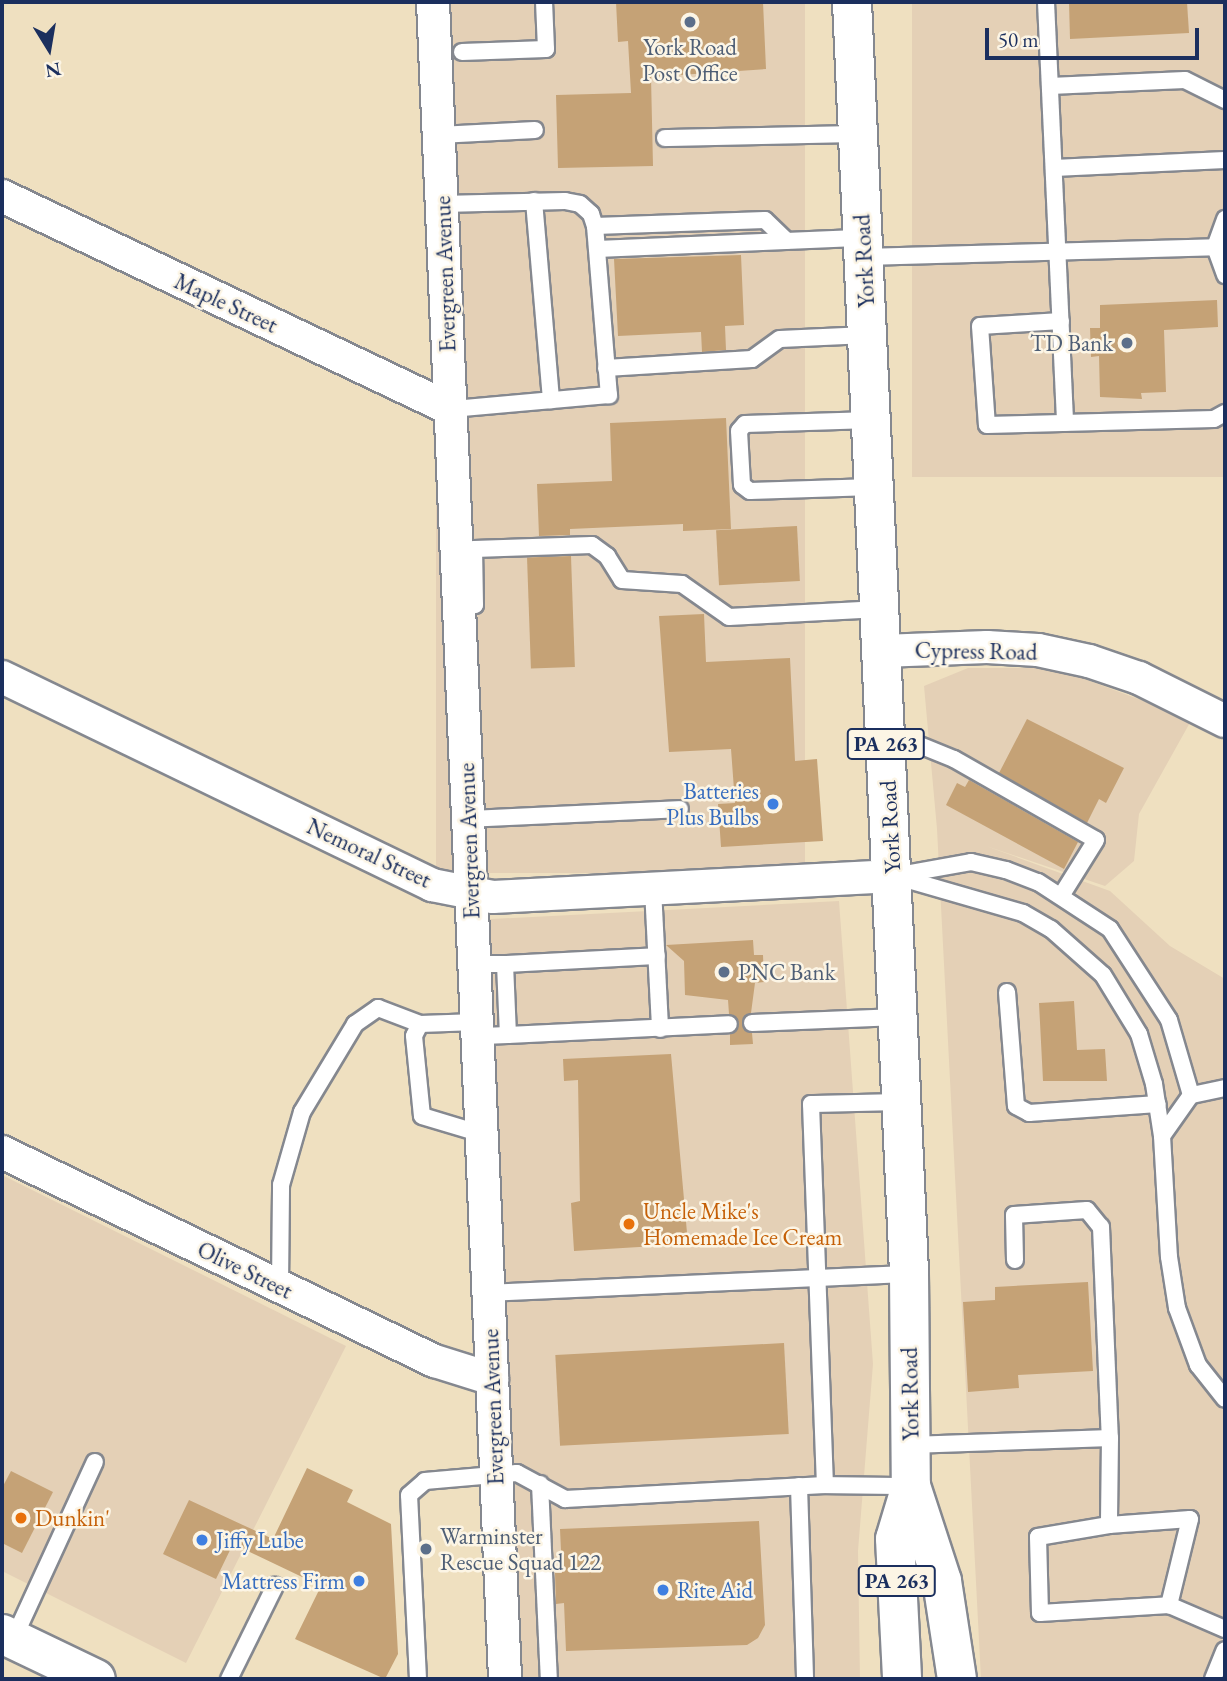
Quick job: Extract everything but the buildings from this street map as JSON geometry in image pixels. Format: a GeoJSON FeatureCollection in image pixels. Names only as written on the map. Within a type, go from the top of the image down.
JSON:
{"type":"FeatureCollection","features":[{"type":"Feature","properties":{"kind":"main road","name":"York Road"},"geometry":{"type":"LineString","coordinates":[[852,2],[909,1274],[911,1486],[895,1539],[902,1679]]}},
{"type":"Feature","properties":{"kind":"main road","name":"York Road"},"geometry":{"type":"LineString","coordinates":[[911,1486],[942,1581],[957,1679]]}},
{"type":"Feature","properties":{"kind":"main road"},"geometry":{"type":"LineString","coordinates":[[7,1637],[96,1679]]}},
{"type":"Feature","properties":{"kind":"street","name":"Evergreen Avenue"},"geometry":{"type":"LineString","coordinates":[[433,2],[505,1679]]}},
{"type":"Feature","properties":{"kind":"street","name":"Maple Street"},"geometry":{"type":"LineString","coordinates":[[2,196],[451,409]]}},
{"type":"Feature","properties":{"kind":"street","name":"Cypress Road"},"geometry":{"type":"LineString","coordinates":[[882,651],[987,647],[1038,650],[1089,661],[1139,678],[1225,721]]}},
{"type":"Feature","properties":{"kind":"street","name":"Nemoral Street"},"geometry":{"type":"LineString","coordinates":[[2,677],[432,885],[493,897],[892,876]]}},
{"type":"Feature","properties":{"kind":"street","name":"Olive Street"},"geometry":{"type":"LineString","coordinates":[[2,1152],[435,1361],[492,1380]]}},
{"type":"Feature","properties":{"kind":"lane"},"geometry":{"type":"LineString","coordinates":[[462,52],[546,49],[544,2]]}},
{"type":"Feature","properties":{"kind":"lane"},"geometry":{"type":"LineString","coordinates":[[1046,2],[1065,423]]}},
{"type":"Feature","properties":{"kind":"lane"},"geometry":{"type":"LineString","coordinates":[[1050,86],[1185,80],[1225,100]]}},
{"type":"Feature","properties":{"kind":"lane"},"geometry":{"type":"LineString","coordinates":[[439,135],[536,130]]}},
{"type":"Feature","properties":{"kind":"lane"},"geometry":{"type":"LineString","coordinates":[[665,138],[858,134]]}},
{"type":"Feature","properties":{"kind":"lane"},"geometry":{"type":"LineString","coordinates":[[1054,167],[1225,160]]}},
{"type":"Feature","properties":{"kind":"lane"},"geometry":{"type":"LineString","coordinates":[[534,201],[551,400]]}},
{"type":"Feature","properties":{"kind":"lane"},"geometry":{"type":"LineString","coordinates":[[442,204],[534,201],[580,204],[595,226],[609,395],[451,409]]}},
{"type":"Feature","properties":{"kind":"lane"},"geometry":{"type":"LineString","coordinates":[[1225,219],[1215,247],[1225,275]]}},
{"type":"Feature","properties":{"kind":"lane"},"geometry":{"type":"LineString","coordinates":[[595,226],[765,220],[787,241]]}},
{"type":"Feature","properties":{"kind":"lane"},"geometry":{"type":"LineString","coordinates":[[597,248],[787,241],[864,248],[1057,252],[1215,247]]}},
{"type":"Feature","properties":{"kind":"lane"},"geometry":{"type":"LineString","coordinates":[[1060,321],[980,326],[987,425],[1214,419],[1225,413]]}},
{"type":"Feature","properties":{"kind":"lane"},"geometry":{"type":"LineString","coordinates":[[606,368],[752,359],[780,339],[867,335]]}},
{"type":"Feature","properties":{"kind":"lane"},"geometry":{"type":"LineString","coordinates":[[871,420],[745,424],[739,431],[742,485],[750,491],[874,487]]}},
{"type":"Feature","properties":{"kind":"lane"},"geometry":{"type":"LineString","coordinates":[[459,607],[475,606],[474,549],[592,545],[607,556],[622,580],[682,584],[729,617],[880,609]]}},
{"type":"Feature","properties":{"kind":"lane"},"geometry":{"type":"LineString","coordinates":[[886,731],[954,759],[1096,840],[1061,896]]}},
{"type":"Feature","properties":{"kind":"lane"},"geometry":{"type":"LineString","coordinates":[[468,819],[680,809]]}},
{"type":"Feature","properties":{"kind":"lane"},"geometry":{"type":"LineString","coordinates":[[892,876],[971,862],[1006,870],[1061,896],[1110,929],[1130,952],[1169,1020],[1191,1095]]}},
{"type":"Feature","properties":{"kind":"lane"},"geometry":{"type":"LineString","coordinates":[[892,876],[996,902],[1051,929],[1103,975],[1139,1034],[1158,1104],[1169,1257],[1177,1308],[1198,1365],[1225,1399]]}},
{"type":"Feature","properties":{"kind":"lane"},"geometry":{"type":"LineString","coordinates":[[653,889],[660,1028]]}},
{"type":"Feature","properties":{"kind":"lane"},"geometry":{"type":"LineString","coordinates":[[474,964],[657,956]]}},
{"type":"Feature","properties":{"kind":"lane"},"geometry":{"type":"LineString","coordinates":[[505,964],[508,1035]]}},
{"type":"Feature","properties":{"kind":"lane"},"geometry":{"type":"LineString","coordinates":[[1007,992],[1016,1106],[1029,1113],[1158,1104]]}},
{"type":"Feature","properties":{"kind":"lane"},"geometry":{"type":"LineString","coordinates":[[280,1286],[284,1241],[281,1185],[302,1112],[355,1024],[378,1008],[420,1024],[477,1022],[482,1036],[729,1024]]}},
{"type":"Feature","properties":{"kind":"lane"},"geometry":{"type":"LineString","coordinates":[[752,1023],[898,1017]]}},
{"type":"Feature","properties":{"kind":"lane"},"geometry":{"type":"LineString","coordinates":[[420,1024],[414,1036],[422,1116],[482,1134]]}},
{"type":"Feature","properties":{"kind":"lane"},"geometry":{"type":"LineString","coordinates":[[1162,1136],[1191,1095],[1225,1088]]}},
{"type":"Feature","properties":{"kind":"lane"},"geometry":{"type":"LineString","coordinates":[[825,1485],[811,1104],[902,1102]]}},
{"type":"Feature","properties":{"kind":"lane"},"geometry":{"type":"LineString","coordinates":[[1015,1260],[1014,1215],[1087,1210],[1101,1227],[1110,1438],[1109,1525]]}},
{"type":"Feature","properties":{"kind":"lane"},"geometry":{"type":"LineString","coordinates":[[489,1293],[909,1274]]}},
{"type":"Feature","properties":{"kind":"lane"},"geometry":{"type":"LineString","coordinates":[[911,1445],[1110,1438]]}},
{"type":"Feature","properties":{"kind":"lane"},"geometry":{"type":"LineString","coordinates":[[7,1637],[95,1462]]}},
{"type":"Feature","properties":{"kind":"lane"},"geometry":{"type":"LineString","coordinates":[[418,1679],[409,1495],[425,1481],[517,1473],[540,1483],[565,1499],[777,1486],[911,1486]]}},
{"type":"Feature","properties":{"kind":"lane"},"geometry":{"type":"LineString","coordinates":[[540,1483],[549,1679]]}},
{"type":"Feature","properties":{"kind":"lane"},"geometry":{"type":"LineString","coordinates":[[799,1486],[806,1679]]}},
{"type":"Feature","properties":{"kind":"lane"},"geometry":{"type":"LineString","coordinates":[[1169,1605],[1190,1519],[1109,1525],[1038,1537],[1040,1613],[1169,1605],[1225,1629]]}},
{"type":"Feature","properties":{"kind":"lane"},"geometry":{"type":"LineString","coordinates":[[229,1679],[275,1586]]}},
{"type":"Feature","properties":{"kind":"lane"},"geometry":{"type":"LineString","coordinates":[[1213,1679],[1225,1650]]}},
{"type":"Feature","properties":{"kind":"shaded area"},"geometry":{"type":"Polygon","coordinates":[[[436,2],[805,2],[805,873],[436,873],[436,2]]]}},
{"type":"Feature","properties":{"kind":"shaded area"},"geometry":{"type":"Polygon","coordinates":[[[912,2],[1225,2],[1225,477],[912,477],[912,2]]]}},
{"type":"Feature","properties":{"kind":"shaded area"},"geometry":{"type":"Polygon","coordinates":[[[968,668],[1055,668],[1192,719],[1139,814],[1134,861],[1105,886],[986,846],[1110,891],[1170,946],[1225,979],[1225,1679],[981,1679],[937,829],[924,686],[968,668]]]}},
{"type":"Feature","properties":{"kind":"shaded area"},"geometry":{"type":"Polygon","coordinates":[[[839,901],[873,1364],[858,1551],[860,1679],[517,1679],[473,920],[839,901]]]}},
{"type":"Feature","properties":{"kind":"shaded area"},"geometry":{"type":"Polygon","coordinates":[[[2,1175],[346,1346],[186,1663],[2,1571],[2,1175]]]}},
{"type":"Feature","properties":{"kind":"place","name":"York Road Post Office"},"geometry":{"type":"Point","coordinates":[690,22]}},
{"type":"Feature","properties":{"kind":"place","name":"TD Bank"},"geometry":{"type":"Point","coordinates":[1127,343]}},
{"type":"Feature","properties":{"kind":"place","name":"Batteries Plus Bulbs"},"geometry":{"type":"Point","coordinates":[773,804]}},
{"type":"Feature","properties":{"kind":"place","name":"PNC Bank"},"geometry":{"type":"Point","coordinates":[724,972]}},
{"type":"Feature","properties":{"kind":"place","name":"Uncle Mike's Homemade Ice Cream"},"geometry":{"type":"Point","coordinates":[629,1224]}},
{"type":"Feature","properties":{"kind":"place","name":"Dunkin'"},"geometry":{"type":"Point","coordinates":[21,1518]}},
{"type":"Feature","properties":{"kind":"place","name":"Jiffy Lube"},"geometry":{"type":"Point","coordinates":[202,1540]}},
{"type":"Feature","properties":{"kind":"place","name":"Warminster Rescue Squad 122"},"geometry":{"type":"Point","coordinates":[426,1549]}},
{"type":"Feature","properties":{"kind":"place","name":"Mattress Firm"},"geometry":{"type":"Point","coordinates":[359,1581]}},
{"type":"Feature","properties":{"kind":"place","name":"Rite Aid"},"geometry":{"type":"Point","coordinates":[663,1590]}}]}
